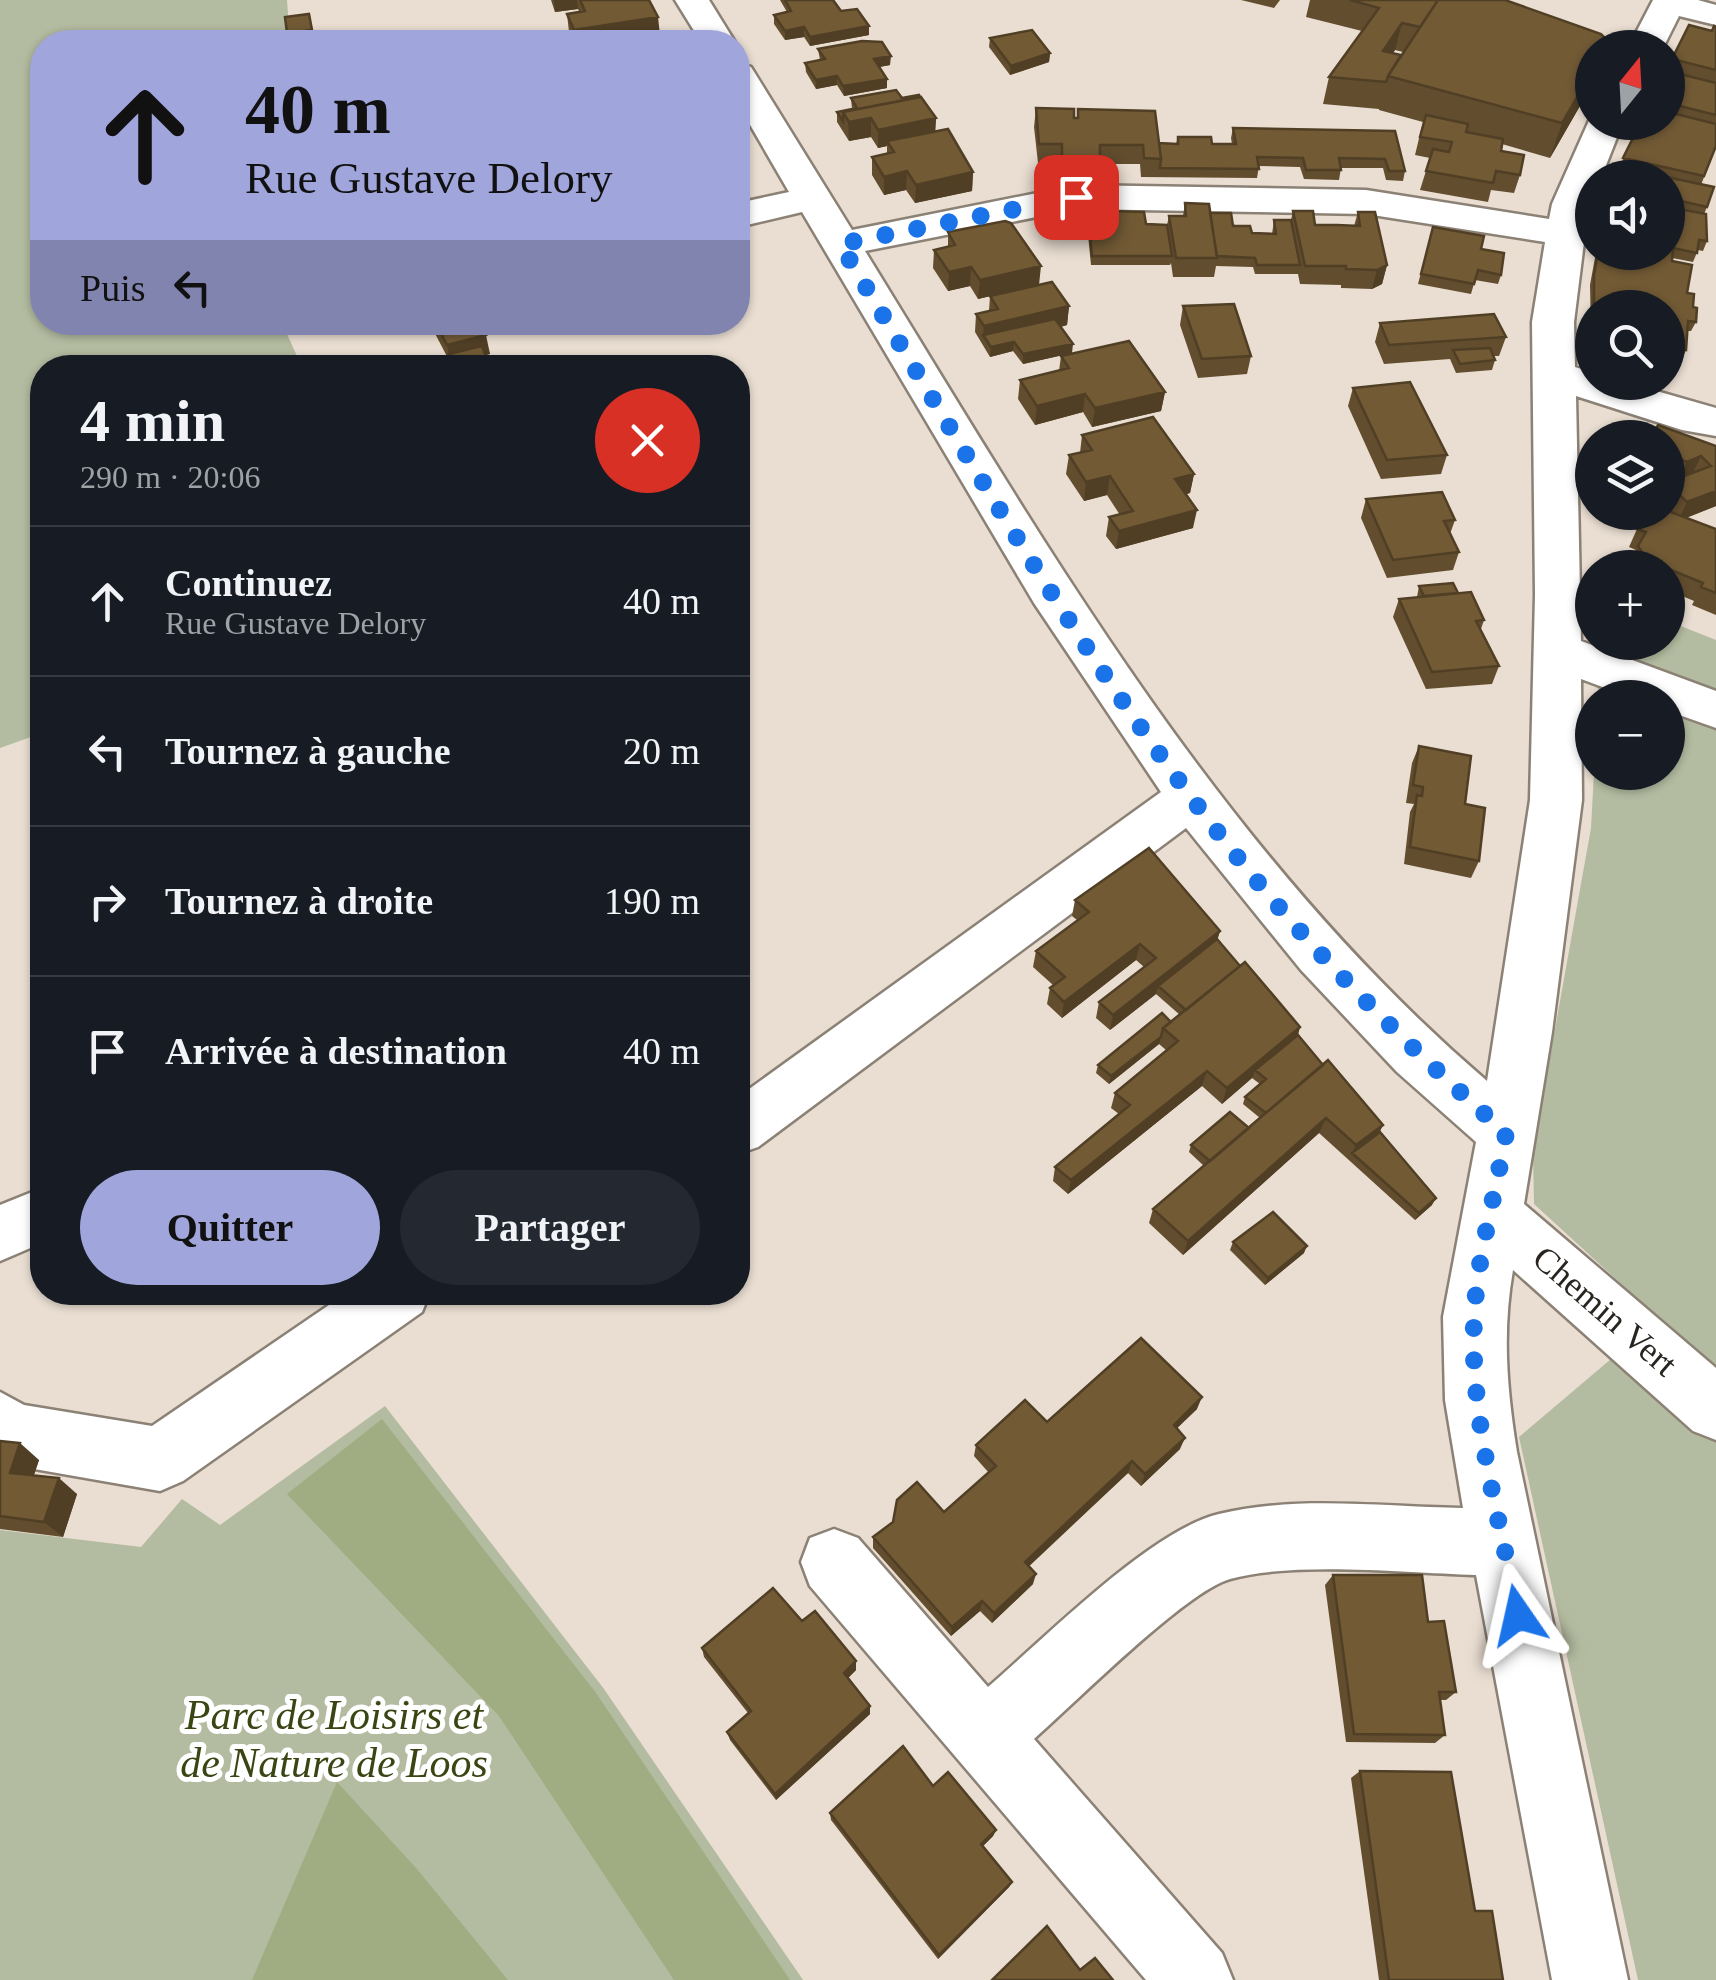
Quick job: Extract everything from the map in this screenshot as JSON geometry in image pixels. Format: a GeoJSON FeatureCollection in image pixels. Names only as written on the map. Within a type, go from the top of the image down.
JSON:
{"type":"FeatureCollection","features":[{"type":"Feature","properties":{"kind":"street"},"geometry":{"type":"LineString","coordinates":[[692,0],[711,30]]}},
{"type":"Feature","properties":{"kind":"street"},"geometry":{"type":"LineString","coordinates":[[1654,30],[1669,2],[1716,15]]}},
{"type":"Feature","properties":{"kind":"street"},"geometry":{"type":"LineString","coordinates":[[750,95],[1070,620],[1191,797],[1320,954],[1417,1055],[1506,1133]]}},
{"type":"Feature","properties":{"kind":"street"},"geometry":{"type":"LineString","coordinates":[[1590,1980],[1477,1400],[1474,1317],[1554,819],[1558,651],[1553,322],[1564,233],[1596,140]]}},
{"type":"Feature","properties":{"kind":"street"},"geometry":{"type":"LineString","coordinates":[[840,244],[1076,197],[1366,202],[1564,233]]}},
{"type":"Feature","properties":{"kind":"street"},"geometry":{"type":"LineString","coordinates":[[750,213],[812,198]]}},
{"type":"Feature","properties":{"kind":"street"},"geometry":{"type":"LineString","coordinates":[[1553,374],[1696,420],[1716,422]]}},
{"type":"Feature","properties":{"kind":"street"},"geometry":{"type":"LineString","coordinates":[[1558,651],[1716,710]]}},
{"type":"Feature","properties":{"kind":"street"},"geometry":{"type":"LineString","coordinates":[[750,1120],[1191,797]]}},
{"type":"Feature","properties":{"kind":"street","name":"Chemin Vert"},"geometry":{"type":"LineString","coordinates":[[1492,1214],[1716,1409]]}},
{"type":"Feature","properties":{"kind":"street"},"geometry":{"type":"LineString","coordinates":[[0,1234],[30,1220]]}},
{"type":"Feature","properties":{"kind":"street"},"geometry":{"type":"LineString","coordinates":[[0,1423],[3,1434],[160,1459],[381,1305]]}},
{"type":"Feature","properties":{"kind":"street"},"geometry":{"type":"LineString","coordinates":[[984,1736],[1163,1580],[1218,1547],[1290,1538],[1504,1542]]}},
{"type":"Feature","properties":{"kind":"street"},"geometry":{"type":"LineString","coordinates":[[834,1562],[1195,1980]]}},
{"type":"Feature","properties":{"kind":"green space"},"geometry":{"type":"Polygon","coordinates":[[[0,0],[287,0],[289,30],[30,30],[30,335],[287,335],[297,355],[30,355],[30,737],[0,748],[0,0]]]}},
{"type":"Feature","properties":{"kind":"green space"},"geometry":{"type":"Polygon","coordinates":[[[1685,628],[1716,640],[1716,1371],[1534,1204],[1533,1152],[1591,828],[1593,790],[1685,790],[1685,680],[1598,680],[1597,660],[1685,660],[1685,628]]]}},
{"type":"Feature","properties":{"kind":"green space"},"geometry":{"type":"Polygon","coordinates":[[[1624,1348],[1716,1433],[1716,1980],[1638,1980],[1519,1437],[1624,1348]]]}},
{"type":"Feature","properties":{"kind":"green space","name":"Parc de Loisirs et de Nature de Loos"},"geometry":{"type":"Polygon","coordinates":[[[385,1406],[604,1689],[803,1980],[0,1980],[0,1530],[141,1547],[182,1499],[220,1525],[385,1406]]]}},
{"type":"Feature","properties":{"kind":"green space"},"geometry":{"type":"Polygon","coordinates":[[[382,1419],[596,1693],[790,1980],[674,1980],[499,1716],[287,1494],[382,1419]]]}},
{"type":"Feature","properties":{"kind":"green space"},"geometry":{"type":"Polygon","coordinates":[[[337,1782],[416,1868],[508,1980],[252,1980],[337,1782]]]}},
{"type":"Feature","properties":{"kind":"building"},"geometry":{"type":"Polygon","coordinates":[[[580,0],[649,0],[658,17],[574,30],[567,14],[585,11],[580,0]]]}},
{"type":"Feature","properties":{"kind":"building"},"geometry":{"type":"Polygon","coordinates":[[[785,0],[833,0],[841,11],[857,9],[869,26],[810,37],[804,27],[785,31],[774,15],[791,11],[785,0]]]}},
{"type":"Feature","properties":{"kind":"building"},"geometry":{"type":"Polygon","coordinates":[[[1350,0],[1438,0],[1420,27],[1402,23],[1383,51],[1401,55],[1386,82],[1329,77],[1379,8],[1350,0]]]}},
{"type":"Feature","properties":{"kind":"building"},"geometry":{"type":"Polygon","coordinates":[[[1438,0],[1505,0],[1590,30],[1575,30],[1575,100],[1562,123],[1388,76],[1438,0]]]}},
{"type":"Feature","properties":{"kind":"building"},"geometry":{"type":"Polygon","coordinates":[[[309,14],[312,30],[287,30],[285,17],[309,14]]]}},
{"type":"Feature","properties":{"kind":"building"},"geometry":{"type":"Polygon","coordinates":[[[1689,25],[1712,31],[1716,27],[1716,70],[1685,62],[1685,33],[1689,25]]]}},
{"type":"Feature","properties":{"kind":"building"},"geometry":{"type":"Polygon","coordinates":[[[1032,30],[1050,53],[1011,66],[990,38],[1032,30]]]}},
{"type":"Feature","properties":{"kind":"building"},"geometry":{"type":"Polygon","coordinates":[[[862,41],[882,42],[891,56],[874,59],[887,79],[843,86],[837,76],[816,80],[805,63],[825,59],[818,49],[862,41]]]}},
{"type":"Feature","properties":{"kind":"building"},"geometry":{"type":"Polygon","coordinates":[[[1685,75],[1716,83],[1716,115],[1685,107],[1685,75]]]}},
{"type":"Feature","properties":{"kind":"building"},"geometry":{"type":"Polygon","coordinates":[[[896,90],[902,98],[920,97],[843,112],[843,121],[837,112],[857,108],[851,98],[896,90]]]}},
{"type":"Feature","properties":{"kind":"building"},"geometry":{"type":"Polygon","coordinates":[[[921,97],[936,118],[878,130],[871,118],[849,122],[843,112],[921,97]]]}},
{"type":"Feature","properties":{"kind":"building"},"geometry":{"type":"Polygon","coordinates":[[[1036,108],[1074,109],[1074,118],[1078,118],[1078,109],[1155,111],[1161,159],[1144,158],[1143,145],[1100,145],[1100,157],[1062,157],[1062,144],[1039,144],[1036,108]]]}},
{"type":"Feature","properties":{"kind":"building"},"geometry":{"type":"Polygon","coordinates":[[[1426,115],[1468,124],[1466,132],[1503,139],[1501,151],[1524,155],[1520,175],[1496,171],[1493,183],[1426,171],[1433,149],[1449,152],[1452,142],[1420,137],[1426,115]]]}},
{"type":"Feature","properties":{"kind":"building"},"geometry":{"type":"Polygon","coordinates":[[[1685,116],[1716,124],[1716,146],[1704,176],[1685,172],[1685,160],[1623,158],[1632,140],[1685,140],[1685,116]]]}},
{"type":"Feature","properties":{"kind":"building"},"geometry":{"type":"Polygon","coordinates":[[[1233,128],[1395,131],[1405,171],[1389,171],[1385,159],[1339,158],[1341,170],[1306,170],[1303,158],[1257,157],[1259,169],[1160,168],[1159,143],[1178,144],[1178,137],[1211,137],[1212,144],[1236,144],[1233,128]]]}},
{"type":"Feature","properties":{"kind":"building"},"geometry":{"type":"Polygon","coordinates":[[[948,129],[973,172],[916,185],[907,171],[884,177],[872,157],[894,152],[887,141],[948,129]]]}},
{"type":"Feature","properties":{"kind":"building"},"geometry":{"type":"Polygon","coordinates":[[[1685,181],[1714,187],[1707,207],[1685,202],[1685,181]]]}},
{"type":"Feature","properties":{"kind":"building"},"geometry":{"type":"Polygon","coordinates":[[[1185,203],[1209,204],[1217,258],[1176,258],[1169,216],[1186,216],[1185,203]]]}},
{"type":"Feature","properties":{"kind":"building"},"geometry":{"type":"Polygon","coordinates":[[[1051,208],[1081,208],[1083,227],[1053,227],[1051,208]]]}},
{"type":"Feature","properties":{"kind":"building"},"geometry":{"type":"Polygon","coordinates":[[[1685,210],[1706,214],[1707,241],[1699,240],[1697,253],[1685,250],[1685,210]]]}},
{"type":"Feature","properties":{"kind":"building"},"geometry":{"type":"Polygon","coordinates":[[[1109,211],[1144,212],[1146,224],[1167,225],[1172,256],[1092,256],[1089,225],[1110,225],[1109,211]]]}},
{"type":"Feature","properties":{"kind":"building"},"geometry":{"type":"Polygon","coordinates":[[[1293,211],[1313,211],[1315,225],[1360,226],[1358,212],[1375,212],[1387,265],[1377,270],[1305,266],[1293,211]]]}},
{"type":"Feature","properties":{"kind":"building"},"geometry":{"type":"Polygon","coordinates":[[[1210,213],[1231,213],[1233,226],[1250,226],[1252,233],[1276,234],[1274,220],[1291,220],[1300,265],[1257,265],[1255,258],[1217,256],[1210,213]]]}},
{"type":"Feature","properties":{"kind":"building"},"geometry":{"type":"Polygon","coordinates":[[[1011,223],[1041,266],[980,280],[971,267],[949,272],[934,250],[955,245],[948,232],[1011,223]]]}},
{"type":"Feature","properties":{"kind":"building"},"geometry":{"type":"Polygon","coordinates":[[[1433,227],[1484,236],[1481,249],[1504,253],[1501,275],[1478,270],[1474,284],[1421,274],[1433,227]]]}},
{"type":"Feature","properties":{"kind":"building"},"geometry":{"type":"Polygon","coordinates":[[[1685,264],[1692,265],[1687,293],[1694,294],[1693,307],[1697,308],[1696,322],[1688,321],[1686,350],[1685,290],[1594,290],[1595,270],[1685,270],[1685,264]]]}},
{"type":"Feature","properties":{"kind":"building"},"geometry":{"type":"Polygon","coordinates":[[[1052,282],[1069,306],[984,326],[976,314],[998,309],[990,296],[1052,282]]]}},
{"type":"Feature","properties":{"kind":"building"},"geometry":{"type":"Polygon","coordinates":[[[1234,304],[1251,356],[1202,359],[1183,306],[1234,304]]]}},
{"type":"Feature","properties":{"kind":"building"},"geometry":{"type":"Polygon","coordinates":[[[1494,314],[1506,337],[1389,345],[1380,323],[1494,314]]]}},
{"type":"Feature","properties":{"kind":"building"},"geometry":{"type":"Polygon","coordinates":[[[1055,319],[1073,344],[1023,354],[1014,342],[991,347],[983,335],[1055,319]]]}},
{"type":"Feature","properties":{"kind":"building"},"geometry":{"type":"Polygon","coordinates":[[[442,335],[486,335],[447,345],[442,335]]]}},
{"type":"Feature","properties":{"kind":"building"},"geometry":{"type":"Polygon","coordinates":[[[1129,341],[1165,392],[1095,408],[1085,394],[1037,406],[1020,380],[1069,368],[1061,356],[1129,341]]]}},
{"type":"Feature","properties":{"kind":"building"},"geometry":{"type":"Polygon","coordinates":[[[482,346],[485,355],[449,355],[482,346]]]}},
{"type":"Feature","properties":{"kind":"building"},"geometry":{"type":"Polygon","coordinates":[[[1490,348],[1495,360],[1460,364],[1453,350],[1490,348]]]}},
{"type":"Feature","properties":{"kind":"building"},"geometry":{"type":"Polygon","coordinates":[[[1410,382],[1447,455],[1387,460],[1353,388],[1410,382]]]}},
{"type":"Feature","properties":{"kind":"building"},"geometry":{"type":"Polygon","coordinates":[[[1153,417],[1194,474],[1175,479],[1197,510],[1119,531],[1109,517],[1133,511],[1110,476],[1086,482],[1069,455],[1092,450],[1082,435],[1153,417]]]}},
{"type":"Feature","properties":{"kind":"building"},"geometry":{"type":"Polygon","coordinates":[[[1685,435],[1716,446],[1716,491],[1685,500],[1685,476],[1711,466],[1701,456],[1687,462],[1685,435]]]}},
{"type":"Feature","properties":{"kind":"building"},"geometry":{"type":"Polygon","coordinates":[[[1442,492],[1455,520],[1444,521],[1459,552],[1393,560],[1366,499],[1442,492]]]}},
{"type":"Feature","properties":{"kind":"building"},"geometry":{"type":"Polygon","coordinates":[[[1685,517],[1716,529],[1716,593],[1685,576],[1685,550],[1641,550],[1638,546],[1646,532],[1640,530],[1685,530],[1685,517]]]}},
{"type":"Feature","properties":{"kind":"building"},"geometry":{"type":"Polygon","coordinates":[[[1453,583],[1458,593],[1424,596],[1419,586],[1453,583]]]}},
{"type":"Feature","properties":{"kind":"building"},"geometry":{"type":"Polygon","coordinates":[[[1471,592],[1484,620],[1476,621],[1499,666],[1432,672],[1399,599],[1471,592]]]}},
{"type":"Feature","properties":{"kind":"building"},"geometry":{"type":"Polygon","coordinates":[[[1419,746],[1471,756],[1465,804],[1485,808],[1479,861],[1410,847],[1417,795],[1422,796],[1423,787],[1413,785],[1419,746]]]}},
{"type":"Feature","properties":{"kind":"building"},"geometry":{"type":"Polygon","coordinates":[[[1149,848],[1220,931],[1113,1015],[1099,1002],[1156,958],[1140,944],[1064,1002],[1050,988],[1065,977],[1036,951],[1089,912],[1075,900],[1149,848]]]}},
{"type":"Feature","properties":{"kind":"building"},"geometry":{"type":"Polygon","coordinates":[[[1217,939],[1240,966],[1186,1010],[1158,986],[1217,939]]]}},
{"type":"Feature","properties":{"kind":"building"},"geometry":{"type":"Polygon","coordinates":[[[1245,962],[1300,1027],[1227,1088],[1207,1071],[1071,1180],[1055,1167],[1130,1105],[1115,1093],[1178,1041],[1163,1028],[1245,962]]]}},
{"type":"Feature","properties":{"kind":"building"},"geometry":{"type":"Polygon","coordinates":[[[1162,1013],[1171,1022],[1163,1028],[1161,1037],[1111,1076],[1098,1065],[1162,1013]]]}},
{"type":"Feature","properties":{"kind":"building"},"geometry":{"type":"Polygon","coordinates":[[[1298,1035],[1323,1065],[1266,1113],[1245,1097],[1266,1079],[1255,1070],[1298,1035]]]}},
{"type":"Feature","properties":{"kind":"building"},"geometry":{"type":"Polygon","coordinates":[[[1328,1060],[1383,1125],[1356,1145],[1326,1118],[1188,1241],[1153,1209],[1328,1060]]]}},
{"type":"Feature","properties":{"kind":"building"},"geometry":{"type":"Polygon","coordinates":[[[1230,1112],[1249,1128],[1210,1161],[1191,1145],[1230,1112]]]}},
{"type":"Feature","properties":{"kind":"building"},"geometry":{"type":"Polygon","coordinates":[[[1380,1132],[1436,1198],[1419,1213],[1352,1153],[1380,1132]]]}},
{"type":"Feature","properties":{"kind":"building"},"geometry":{"type":"Polygon","coordinates":[[[1273,1212],[1307,1246],[1268,1278],[1233,1242],[1273,1212]]]}},
{"type":"Feature","properties":{"kind":"building"},"geometry":{"type":"Polygon","coordinates":[[[1141,1338],[1202,1397],[1174,1425],[1185,1438],[1145,1474],[1132,1461],[1025,1562],[1036,1574],[994,1613],[982,1601],[952,1627],[873,1537],[893,1522],[897,1500],[917,1482],[944,1512],[996,1466],[976,1445],[1025,1400],[1047,1422],[1141,1338]]]}},
{"type":"Feature","properties":{"kind":"building"},"geometry":{"type":"Polygon","coordinates":[[[0,1441],[20,1443],[10,1473],[59,1478],[44,1522],[0,1516],[0,1441]]]}},
{"type":"Feature","properties":{"kind":"building"},"geometry":{"type":"Polygon","coordinates":[[[1333,1575],[1422,1575],[1428,1622],[1444,1621],[1456,1692],[1439,1692],[1445,1735],[1354,1734],[1333,1575]]]}},
{"type":"Feature","properties":{"kind":"building"},"geometry":{"type":"Polygon","coordinates":[[[773,1588],[802,1621],[815,1611],[856,1661],[844,1673],[870,1706],[775,1794],[727,1732],[751,1711],[702,1648],[773,1588]]]}},
{"type":"Feature","properties":{"kind":"building"},"geometry":{"type":"Polygon","coordinates":[[[903,1746],[933,1786],[948,1772],[996,1830],[981,1844],[1012,1882],[939,1955],[830,1813],[903,1746]]]}},
{"type":"Feature","properties":{"kind":"building"},"geometry":{"type":"Polygon","coordinates":[[[1360,1771],[1451,1772],[1475,1911],[1492,1911],[1503,1980],[1389,1980],[1360,1771]]]}},
{"type":"Feature","properties":{"kind":"building"},"geometry":{"type":"Polygon","coordinates":[[[1047,1926],[1080,1970],[1095,1958],[1113,1980],[992,1980],[1047,1926]]]}},
{"type":"Feature","properties":{"kind":"route"},"geometry":{"type":"LineString","coordinates":[[1076,197],[840,244],[1070,620],[1191,797],[1320,954],[1417,1055],[1506,1133],[1474,1317],[1474,1356],[1481,1426],[1518,1615]]}}]}
